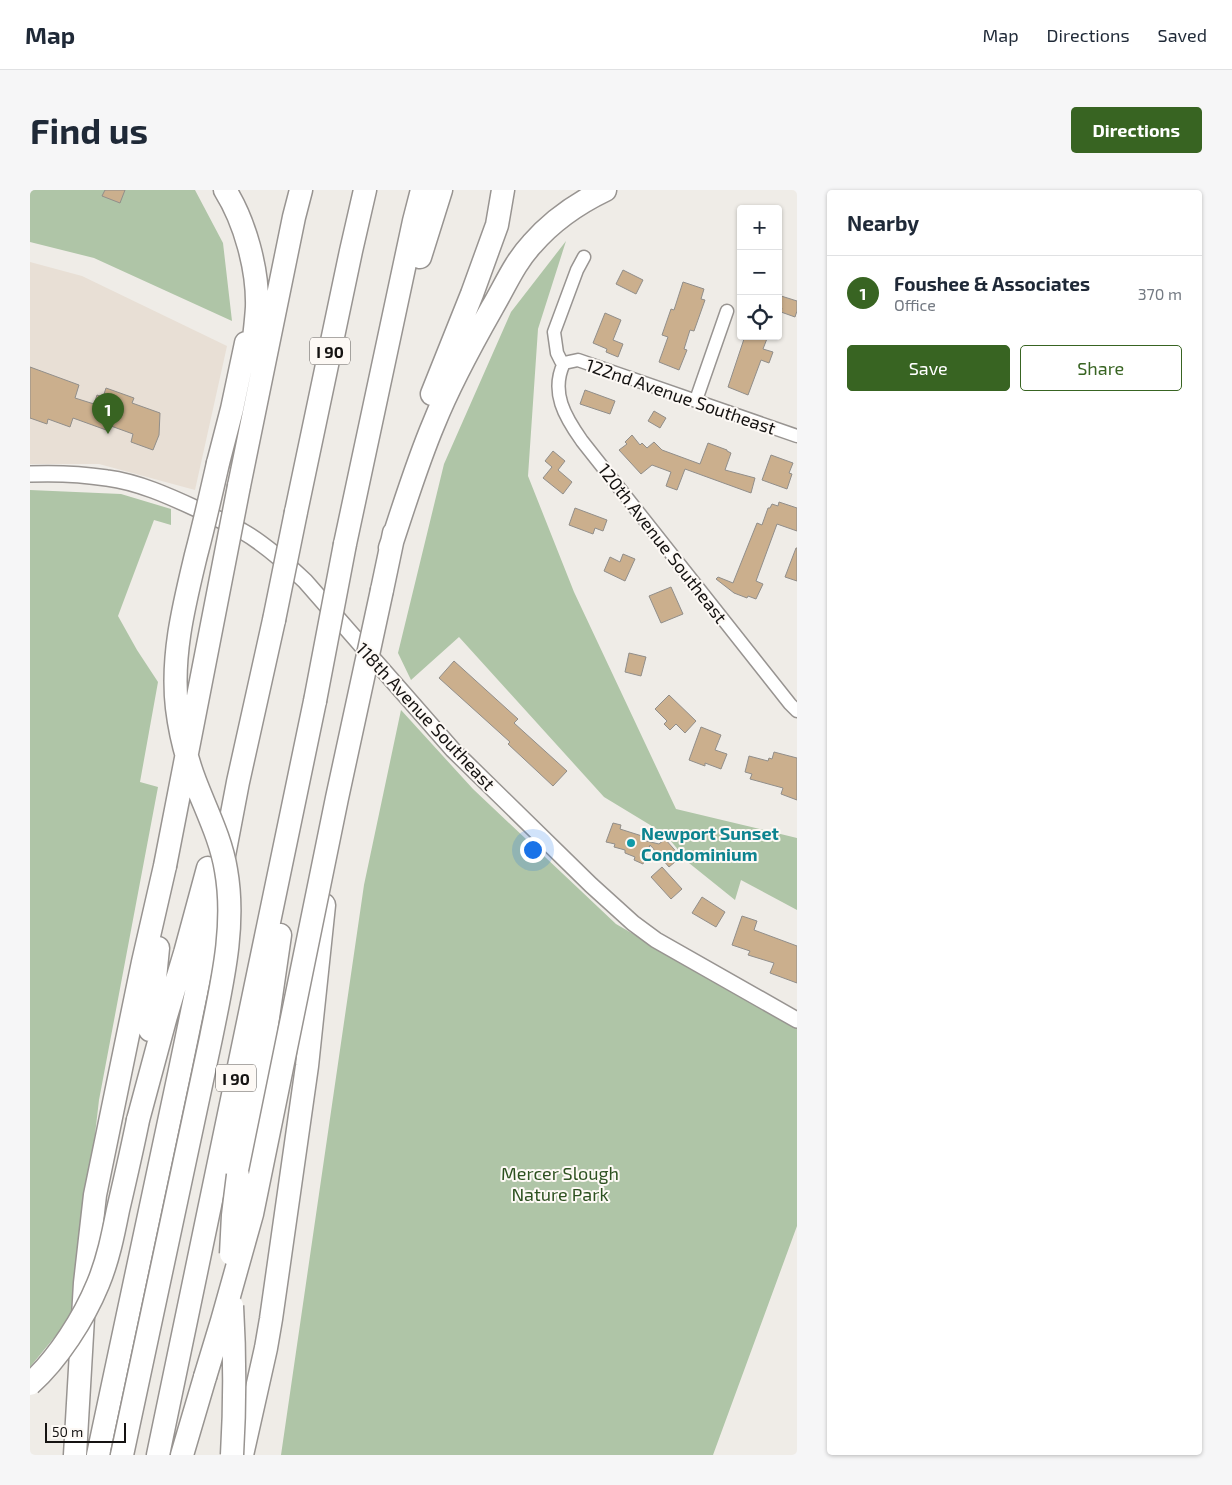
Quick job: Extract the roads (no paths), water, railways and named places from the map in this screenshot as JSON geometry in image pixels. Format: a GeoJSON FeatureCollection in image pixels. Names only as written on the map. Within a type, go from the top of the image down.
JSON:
{"type":"FeatureCollection","features":[{"type":"Feature","properties":{"kind":"highway"},"geometry":{"type":"LineString","coordinates":[[225,190],[232,201],[249,244],[254,267],[257,306],[244,460]]}},
{"type":"Feature","properties":{"kind":"highway"},"geometry":{"type":"LineString","coordinates":[[75,1455],[85,1283],[95,1194],[165,866],[244,460],[301,190]]}},
{"type":"Feature","properties":{"kind":"highway","name":"I 90"},"geometry":{"type":"LineString","coordinates":[[98,1455],[180,1070],[238,782],[350,252],[365,190]]}},
{"type":"Feature","properties":{"kind":"highway","name":"I 90"},"geometry":{"type":"LineString","coordinates":[[158,1455],[315,701],[360,472],[422,190]]}},
{"type":"Feature","properties":{"kind":"highway"},"geometry":{"type":"LineString","coordinates":[[360,472],[412,289],[420,254],[441,190]]}},
{"type":"Feature","properties":{"kind":"highway"},"geometry":{"type":"LineString","coordinates":[[182,1455],[252,1214],[337,798],[411,451],[422,417],[472,294],[497,225],[503,190]]}},
{"type":"Feature","properties":{"kind":"highway"},"geometry":{"type":"LineString","coordinates":[[390,548],[419,460],[448,389],[514,269],[531,245],[560,218],[585,199],[605,190]]}},
{"type":"Feature","properties":{"kind":"highway"},"geometry":{"type":"LineString","coordinates":[[122,1455],[222,985],[229,927],[226,870],[220,845],[185,751],[176,692],[176,666],[180,626],[245,352],[254,267]]}},
{"type":"Feature","properties":{"kind":"highway"},"geometry":{"type":"LineString","coordinates":[[232,1455],[235,1387],[230,1272],[233,1215],[238,1174],[265,1038],[315,701]]}},
{"type":"Feature","properties":{"kind":"highway"},"geometry":{"type":"LineString","coordinates":[[30,1384],[49,1364],[68,1338],[98,1284],[109,1251],[138,1120],[175,981],[185,953],[222,817],[238,782]]}},
{"type":"Feature","properties":{"kind":"highway"},"geometry":{"type":"LineString","coordinates":[[242,1455],[266,1348],[304,1085],[337,798]]}},
{"type":"Feature","properties":{"kind":"highway"},"geometry":{"type":"LineString","coordinates":[[138,1120],[155,984],[165,866]]}},
{"type":"Feature","properties":{"kind":"highway"},"geometry":{"type":"LineString","coordinates":[[194,1455],[204,1417],[205,1377]]}},
{"type":"Feature","properties":{"kind":"street"},"geometry":{"type":"LineString","coordinates":[[564,363],[557,352],[554,332],[584,257]]}},
{"type":"Feature","properties":{"kind":"street"},"geometry":{"type":"LineString","coordinates":[[696,400],[727,311]]}},
{"type":"Feature","properties":{"kind":"street","name":"122nd Avenue Southeast"},"geometry":{"type":"LineString","coordinates":[[564,363],[578,360],[797,436]]}},
{"type":"Feature","properties":{"kind":"street","name":"120th Avenue Southeast"},"geometry":{"type":"LineString","coordinates":[[564,363],[558,387],[562,407],[569,422],[582,441],[797,711]]}},
{"type":"Feature","properties":{"kind":"street","name":"118th Avenue Southeast"},"geometry":{"type":"LineString","coordinates":[[30,474],[74,474],[108,478],[129,483],[177,500],[242,531],[260,543],[305,581],[453,750],[591,886],[656,940],[797,1020]]}},
{"type":"Feature","properties":{"kind":"place","name":"Foushee & Associates"},"geometry":{"type":"Point","coordinates":[108,434]}},
{"type":"Feature","properties":{"kind":"place","name":"Newport Sunset Condominium"},"geometry":{"type":"Point","coordinates":[631,843]}},
{"type":"Feature","properties":{"kind":"park label","name":"Mercer Slough Nature Park"},"geometry":{"type":"Point","coordinates":[560,1183]}}]}
